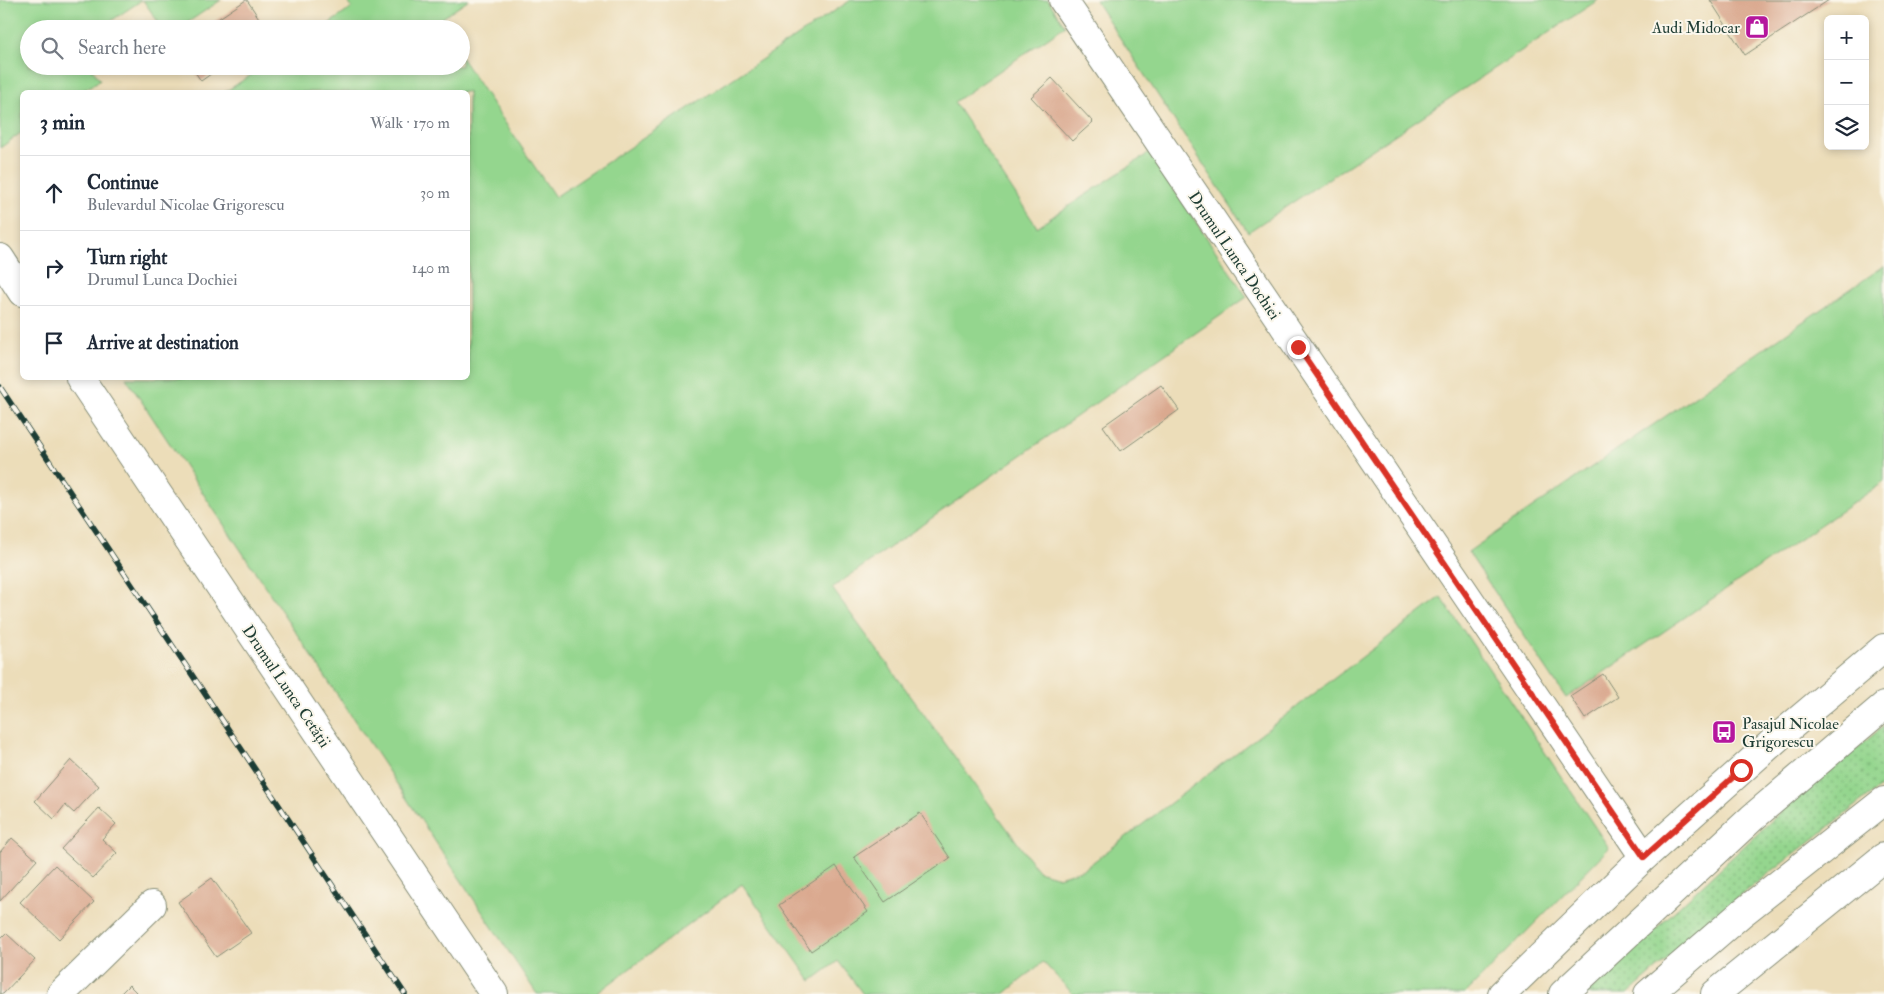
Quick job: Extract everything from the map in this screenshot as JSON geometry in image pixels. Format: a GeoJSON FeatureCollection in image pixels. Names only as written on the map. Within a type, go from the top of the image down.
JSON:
{"type":"FeatureCollection","features":[{"type":"Feature","properties":{"kind":"street","name":"Drumul Lunca Dochiei"},"geometry":{"type":"LineString","coordinates":[[1063,0],[1644,857]]}},
{"type":"Feature","properties":{"kind":"street"},"geometry":{"type":"LineString","coordinates":[[0,258],[20,289]]}},
{"type":"Feature","properties":{"kind":"street","name":"Drumul Lunca Cetății"},"geometry":{"type":"LineString","coordinates":[[81,380],[494,994]]}},
{"type":"Feature","properties":{"kind":"street"},"geometry":{"type":"LineString","coordinates":[[1502,994],[1644,857],[1783,733],[1884,648]]}},
{"type":"Feature","properties":{"kind":"street"},"geometry":{"type":"LineString","coordinates":[[1563,994],[1752,818],[1884,706]]}},
{"type":"Feature","properties":{"kind":"street"},"geometry":{"type":"LineString","coordinates":[[1648,994],[1742,913],[1884,801]]}},
{"type":"Feature","properties":{"kind":"street"},"geometry":{"type":"LineString","coordinates":[[1715,994],[1884,857]]}},
{"type":"Feature","properties":{"kind":"street"},"geometry":{"type":"LineString","coordinates":[[61,994],[152,904]]}},
{"type":"Feature","properties":{"kind":"green space"},"geometry":{"type":"Polygon","coordinates":[[[0,0],[142,0],[112,20],[20,20],[20,75],[96,75],[100,80],[84,90],[20,90],[20,133],[0,148],[0,0]]]}},
{"type":"Feature","properties":{"kind":"green space"},"geometry":{"type":"Polygon","coordinates":[[[143,0],[221,0],[191,20],[157,20],[143,0]]]}},
{"type":"Feature","properties":{"kind":"green space"},"geometry":{"type":"Polygon","coordinates":[[[347,0],[469,0],[439,20],[334,20],[352,8],[347,0]]]}},
{"type":"Feature","properties":{"kind":"green space"},"geometry":{"type":"Polygon","coordinates":[[[851,0],[1048,0],[1065,26],[954,102],[1037,227],[1149,153],[1247,297],[832,588],[1038,871],[1059,877],[1084,869],[1441,597],[1609,848],[1465,994],[1073,994],[1043,962],[1004,994],[863,994],[838,961],[811,981],[742,884],[596,994],[537,994],[127,380],[470,380],[470,90],[228,90],[251,75],[470,75],[470,70],[555,197],[851,0]]]}},
{"type":"Feature","properties":{"kind":"green space"},"geometry":{"type":"Polygon","coordinates":[[[1095,0],[1598,0],[1248,232],[1095,0]]]}},
{"type":"Feature","properties":{"kind":"green space"},"geometry":{"type":"Polygon","coordinates":[[[1884,266],[1884,482],[1566,698],[1468,552],[1884,266]]]}},
{"type":"Feature","properties":{"kind":"green space"},"geometry":{"type":"Polygon","coordinates":[[[1884,726],[1884,784],[1741,895],[1628,994],[1586,994],[1786,807],[1884,726]]]}},
{"type":"Feature","properties":{"kind":"building"},"geometry":{"type":"Polygon","coordinates":[[[246,0],[260,20],[216,20],[246,0]]]}},
{"type":"Feature","properties":{"kind":"building","name":"Audi Midocar"},"geometry":{"type":"Polygon","coordinates":[[[1710,0],[1829,0],[1745,55],[1710,0]]]}},
{"type":"Feature","properties":{"kind":"building"},"geometry":{"type":"Polygon","coordinates":[[[197,75],[209,75],[201,81],[197,75]]]}},
{"type":"Feature","properties":{"kind":"building"},"geometry":{"type":"Polygon","coordinates":[[[1052,78],[1093,122],[1072,141],[1031,97],[1052,78]]]}},
{"type":"Feature","properties":{"kind":"building"},"geometry":{"type":"Polygon","coordinates":[[[1161,385],[1179,410],[1121,451],[1103,426],[1161,385]]]}},
{"type":"Feature","properties":{"kind":"building"},"geometry":{"type":"Polygon","coordinates":[[[1603,674],[1618,697],[1585,719],[1570,696],[1603,674]]]}},
{"type":"Feature","properties":{"kind":"building"},"geometry":{"type":"Polygon","coordinates":[[[71,760],[99,786],[74,813],[65,805],[54,819],[35,801],[71,760]]]}},
{"type":"Feature","properties":{"kind":"building"},"geometry":{"type":"Polygon","coordinates":[[[99,808],[116,824],[102,839],[117,853],[93,878],[61,849],[99,808]]]}},
{"type":"Feature","properties":{"kind":"building"},"geometry":{"type":"Polygon","coordinates":[[[920,813],[950,858],[885,902],[854,857],[920,813]]]}},
{"type":"Feature","properties":{"kind":"building"},"geometry":{"type":"Polygon","coordinates":[[[12,838],[37,860],[0,901],[0,852],[12,838]]]}},
{"type":"Feature","properties":{"kind":"building"},"geometry":{"type":"Polygon","coordinates":[[[55,865],[94,902],[59,939],[20,902],[55,865]]]}},
{"type":"Feature","properties":{"kind":"building"},"geometry":{"type":"Polygon","coordinates":[[[836,866],[868,912],[811,951],[779,905],[836,866]]]}},
{"type":"Feature","properties":{"kind":"building"},"geometry":{"type":"Polygon","coordinates":[[[212,878],[251,933],[216,957],[178,902],[212,878]]]}},
{"type":"Feature","properties":{"kind":"building"},"geometry":{"type":"Polygon","coordinates":[[[6,933],[35,960],[3,994],[0,994],[0,939],[6,933]]]}},
{"type":"Feature","properties":{"kind":"building"},"geometry":{"type":"Polygon","coordinates":[[[129,985],[138,994],[120,994],[129,985]]]}},
{"type":"Feature","properties":{"kind":"railway"},"geometry":{"type":"LineString","coordinates":[[0,387],[405,994]]}},
{"type":"Feature","properties":{"kind":"place","name":"Audi Midocar"},"geometry":{"type":"Point","coordinates":[1757,27]}},
{"type":"Feature","properties":{"kind":"place","name":"Pasajul Nicolae Grigorescu"},"geometry":{"type":"Point","coordinates":[1724,732]}},
{"type":"Feature","properties":{"kind":"route"},"geometry":{"type":"LineString","coordinates":[[1298,347],[1644,857],[1741,770]]}}]}
